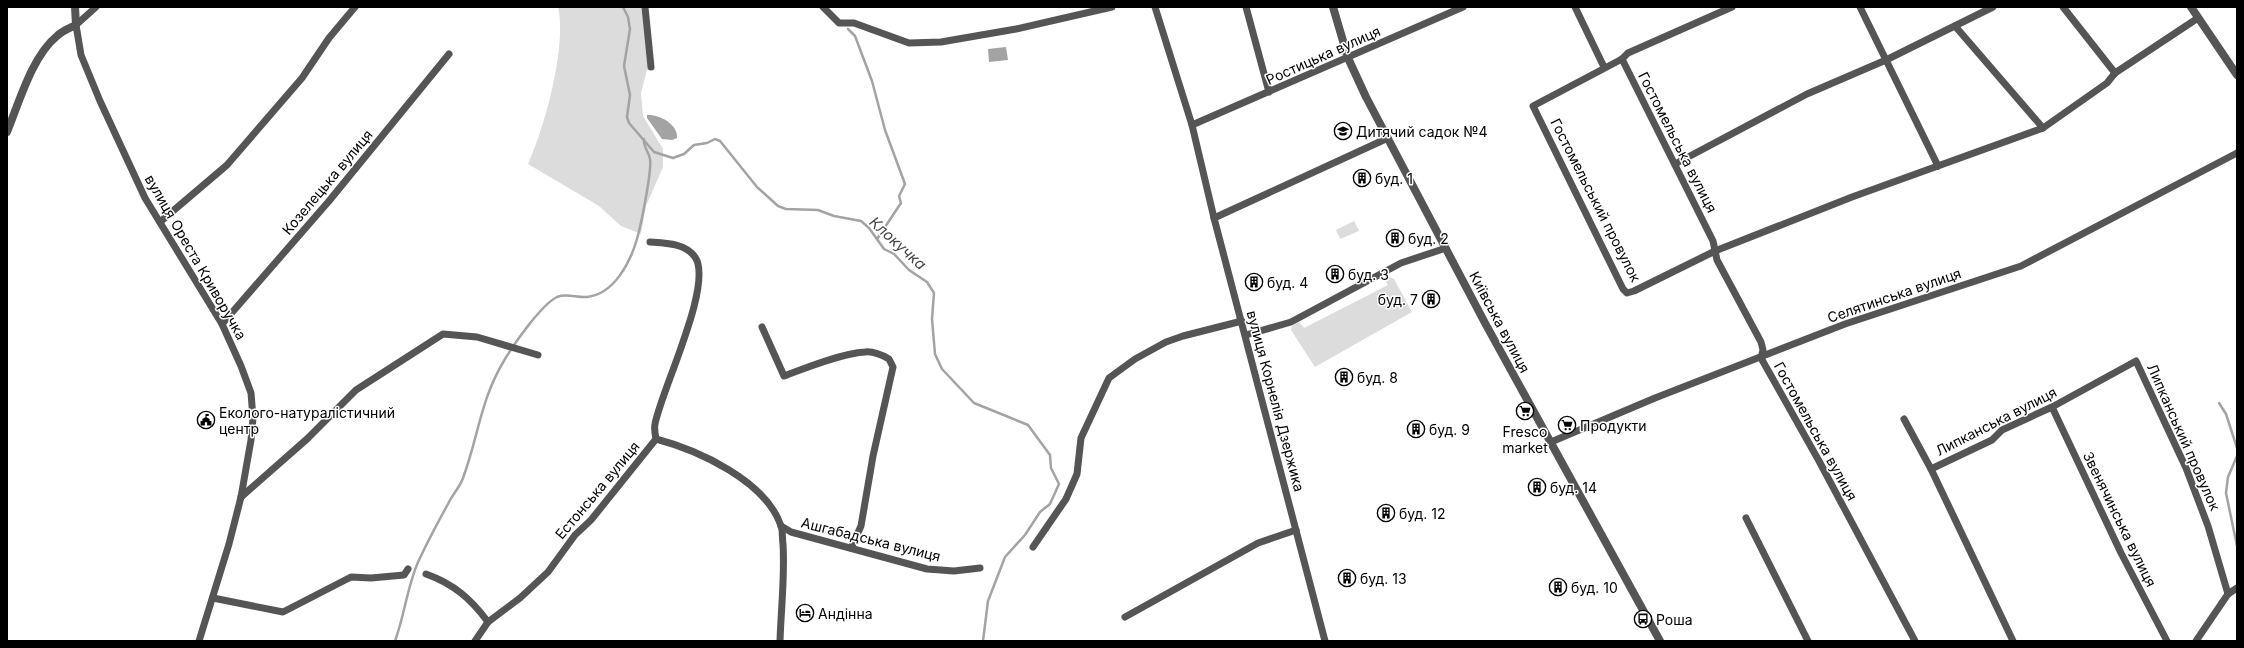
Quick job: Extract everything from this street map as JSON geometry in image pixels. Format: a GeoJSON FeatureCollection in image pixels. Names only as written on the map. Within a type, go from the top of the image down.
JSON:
{"type":"FeatureCollection","features":[{"type":"Feature","properties":{"kind":"street","name":"вулиця Ореста Криворучка"},"geometry":{"type":"LineString","coordinates":[[75,7],[76,25],[81,55],[100,101],[145,198],[222,324],[241,366],[252,401],[251,440],[240,497],[213,598],[199,641]]}},
{"type":"Feature","properties":{"kind":"street"},"geometry":{"type":"LineString","coordinates":[[7,132],[30,74],[46,49],[57,36],[76,25],[96,7]]}},
{"type":"Feature","properties":{"kind":"street"},"geometry":{"type":"LineString","coordinates":[[160,222],[226,165],[302,78],[329,38],[355,7]]}},
{"type":"Feature","properties":{"kind":"street"},"geometry":{"type":"LineString","coordinates":[[645,7],[651,67]]}},
{"type":"Feature","properties":{"kind":"street"},"geometry":{"type":"LineString","coordinates":[[823,7],[839,23],[854,23],[909,43],[942,42],[979,36],[1112,7]]}},
{"type":"Feature","properties":{"kind":"street","name":"вулиця Корнелія Дзержика"},"geometry":{"type":"LineString","coordinates":[[1155,7],[1192,125],[1214,218],[1246,335],[1325,641]]}},
{"type":"Feature","properties":{"kind":"street"},"geometry":{"type":"LineString","coordinates":[[1246,7],[1269,92]]}},
{"type":"Feature","properties":{"kind":"street","name":"Київська вулиця"},"geometry":{"type":"LineString","coordinates":[[1333,7],[1348,58],[1388,138],[1446,248],[1660,641]]}},
{"type":"Feature","properties":{"kind":"street","name":"Ростицька вулиця"},"geometry":{"type":"LineString","coordinates":[[1192,125],[1463,7]]}},
{"type":"Feature","properties":{"kind":"street"},"geometry":{"type":"LineString","coordinates":[[1575,7],[1604,67]]}},
{"type":"Feature","properties":{"kind":"street","name":"Гостомельський провулок"},"geometry":{"type":"LineString","coordinates":[[1732,7],[1628,53],[1622,59],[1604,67],[1533,106],[1623,289],[1627,293],[1634,292],[1716,251],[1852,197],[2043,128],[2107,83],[2115,73],[2198,18]]}},
{"type":"Feature","properties":{"kind":"street"},"geometry":{"type":"LineString","coordinates":[[1860,7],[1938,166]]}},
{"type":"Feature","properties":{"kind":"street"},"geometry":{"type":"LineString","coordinates":[[1675,164],[1807,94],[1886,60],[1993,7]]}},
{"type":"Feature","properties":{"kind":"street"},"geometry":{"type":"LineString","coordinates":[[2064,7],[2115,73]]}},
{"type":"Feature","properties":{"kind":"street"},"geometry":{"type":"LineString","coordinates":[[2191,7],[2237,75]]}},
{"type":"Feature","properties":{"kind":"street"},"geometry":{"type":"LineString","coordinates":[[1955,26],[2043,128]]}},
{"type":"Feature","properties":{"kind":"street","name":"Козелецька вулиця"},"geometry":{"type":"LineString","coordinates":[[222,324],[329,201],[449,54]]}},
{"type":"Feature","properties":{"kind":"street","name":"Гостомельська вулиця"},"geometry":{"type":"LineString","coordinates":[[1622,59],[1713,241],[1717,260],[1761,342],[1763,350],[1761,358],[1819,461],[1915,641]]}},
{"type":"Feature","properties":{"kind":"street"},"geometry":{"type":"LineString","coordinates":[[1214,218],[1388,138]]}},
{"type":"Feature","properties":{"kind":"street","name":"Селятинська вулиця"},"geometry":{"type":"LineString","coordinates":[[1551,442],[1845,324],[2021,266],[2237,153]]}},
{"type":"Feature","properties":{"kind":"street","name":"Естонська вулиця"},"geometry":{"type":"LineString","coordinates":[[475,641],[488,622],[520,598],[548,572],[575,535],[592,520],[656,439],[655,424],[683,344],[693,309],[700,272],[698,262],[694,256],[681,246],[650,242]]}},
{"type":"Feature","properties":{"kind":"street"},"geometry":{"type":"LineString","coordinates":[[1246,335],[1291,322],[1401,263],[1446,248]]}},
{"type":"Feature","properties":{"kind":"street"},"geometry":{"type":"LineString","coordinates":[[1033,547],[1066,499],[1077,474],[1080,438],[1109,378],[1146,352],[1166,342],[1183,336],[1242,321]]}},
{"type":"Feature","properties":{"kind":"street"},"geometry":{"type":"LineString","coordinates":[[762,327],[784,376],[812,365],[865,352],[877,353],[889,359],[893,367],[893,377],[873,456],[861,526],[851,548]]}},
{"type":"Feature","properties":{"kind":"street"},"geometry":{"type":"LineString","coordinates":[[240,497],[307,439],[356,390],[442,334],[477,337],[538,355]]}},
{"type":"Feature","properties":{"kind":"street","name":"Липканська вулиця"},"geometry":{"type":"LineString","coordinates":[[2013,641],[1931,469],[1992,440],[2002,430],[2052,407],[2136,361]]}},
{"type":"Feature","properties":{"kind":"street","name":"Липканський провулок"},"geometry":{"type":"LineString","coordinates":[[2136,361],[2186,468],[2208,526],[2228,594]]}},
{"type":"Feature","properties":{"kind":"street","name":"Звенячинська вулиця"},"geometry":{"type":"LineString","coordinates":[[2052,407],[2121,553],[2167,641]]}},
{"type":"Feature","properties":{"kind":"street"},"geometry":{"type":"LineString","coordinates":[[1904,419],[1931,469]]}},
{"type":"Feature","properties":{"kind":"street"},"geometry":{"type":"LineString","coordinates":[[656,439],[683,446],[701,453],[753,487],[769,506],[781,526],[783,553],[780,641]]}},
{"type":"Feature","properties":{"kind":"street"},"geometry":{"type":"LineString","coordinates":[[1746,518],[1808,641]]}},
{"type":"Feature","properties":{"kind":"street","name":"Ашгабадська вулиця"},"geometry":{"type":"LineString","coordinates":[[781,526],[791,532],[927,569],[954,571],[980,568]]}},
{"type":"Feature","properties":{"kind":"street"},"geometry":{"type":"LineString","coordinates":[[1125,617],[1258,543],[1296,530]]}},
{"type":"Feature","properties":{"kind":"street"},"geometry":{"type":"LineString","coordinates":[[213,598],[282,612],[351,577],[371,578],[404,575],[408,569]]}},
{"type":"Feature","properties":{"kind":"street"},"geometry":{"type":"LineString","coordinates":[[426,574],[444,580],[464,594],[488,622]]}},
{"type":"Feature","properties":{"kind":"street"},"geometry":{"type":"LineString","coordinates":[[2196,641],[2228,594],[2237,588]]}},
{"type":"Feature","properties":{"kind":"shaded area"},"geometry":{"type":"Polygon","coordinates":[[[558,7],[646,7],[652,69],[647,70],[641,93],[643,116],[663,149],[663,167],[646,206],[641,234],[621,226],[599,206],[528,164],[535,148],[553,86],[560,43],[558,7]]]}},
{"type":"Feature","properties":{"kind":"shaded area"},"geometry":{"type":"Polygon","coordinates":[[[1006,47],[1008,60],[989,62],[988,49],[1006,47]]]}},
{"type":"Feature","properties":{"kind":"shaded area"},"geometry":{"type":"Polygon","coordinates":[[[647,115],[657,116],[671,124],[677,138],[672,140],[662,139],[647,118],[647,115]]]}},
{"type":"Feature","properties":{"kind":"shaded area"},"geometry":{"type":"Polygon","coordinates":[[[1354,221],[1359,231],[1340,239],[1336,230],[1354,221]]]}},
{"type":"Feature","properties":{"kind":"shaded area"},"geometry":{"type":"Polygon","coordinates":[[[1390,277],[1394,279],[1412,312],[1315,367],[1291,330],[1292,326],[1299,322],[1304,328],[1388,285],[1384,279],[1390,277]]]}},
{"type":"Feature","properties":{"kind":"waterway","name":"Клокучка"},"geometry":{"type":"LineString","coordinates":[[623,7],[628,17],[630,29],[624,66],[630,95],[627,117],[629,123],[654,152],[673,158],[684,154],[694,145],[707,143],[715,139],[720,141],[757,187],[778,206],[786,209],[818,210],[834,216],[861,221],[869,228],[884,249],[894,254],[909,270],[927,282],[934,293],[932,319],[935,354],[942,369],[974,403],[1028,425],[1050,455],[1051,468],[1059,484],[1050,504],[1040,512],[1025,535],[1005,557],[988,601],[983,641]]}},
{"type":"Feature","properties":{"kind":"waterway"},"geometry":{"type":"LineString","coordinates":[[848,29],[855,36],[872,81],[885,130],[905,184],[899,196],[901,203],[877,239]]}},
{"type":"Feature","properties":{"kind":"waterway"},"geometry":{"type":"LineString","coordinates":[[395,641],[415,570],[422,553],[462,481],[485,403],[490,389],[505,359],[528,325],[551,301],[561,296],[587,297],[597,295],[613,284],[620,276],[630,258],[639,232],[649,175],[650,159],[644,145],[644,139]]}},
{"type":"Feature","properties":{"kind":"waterway"},"geometry":{"type":"LineString","coordinates":[[2219,403],[2226,414],[2237,448]]}},
{"type":"Feature","properties":{"kind":"waterway"},"geometry":{"type":"LineString","coordinates":[[2237,456],[2228,477],[2226,493],[2237,546]]}},
{"type":"Feature","properties":{"kind":"place","name":"Дитячий садок №4"},"geometry":{"type":"Point","coordinates":[1343,131]}},
{"type":"Feature","properties":{"kind":"place","name":"буд. 1"},"geometry":{"type":"Point","coordinates":[1362,178]}},
{"type":"Feature","properties":{"kind":"place","name":"буд. 2"},"geometry":{"type":"Point","coordinates":[1395,238]}},
{"type":"Feature","properties":{"kind":"place","name":"буд. 3"},"geometry":{"type":"Point","coordinates":[1335,274]}},
{"type":"Feature","properties":{"kind":"place","name":"буд. 4"},"geometry":{"type":"Point","coordinates":[1254,282]}},
{"type":"Feature","properties":{"kind":"place","name":"буд. 7"},"geometry":{"type":"Point","coordinates":[1431,299]}},
{"type":"Feature","properties":{"kind":"place","name":"буд. 8"},"geometry":{"type":"Point","coordinates":[1344,377]}},
{"type":"Feature","properties":{"kind":"place","name":"Fresco market"},"geometry":{"type":"Point","coordinates":[1525,411]}},
{"type":"Feature","properties":{"kind":"place","name":"Еколого-натуралістичний центр"},"geometry":{"type":"Point","coordinates":[206,420]}},
{"type":"Feature","properties":{"kind":"place","name":"Продукти"},"geometry":{"type":"Point","coordinates":[1567,425]}},
{"type":"Feature","properties":{"kind":"place","name":"буд. 9"},"geometry":{"type":"Point","coordinates":[1416,429]}},
{"type":"Feature","properties":{"kind":"place","name":"буд. 14"},"geometry":{"type":"Point","coordinates":[1537,487]}},
{"type":"Feature","properties":{"kind":"place","name":"буд. 12"},"geometry":{"type":"Point","coordinates":[1386,513]}},
{"type":"Feature","properties":{"kind":"place","name":"буд. 13"},"geometry":{"type":"Point","coordinates":[1347,578]}},
{"type":"Feature","properties":{"kind":"place","name":"буд. 10"},"geometry":{"type":"Point","coordinates":[1558,587]}},
{"type":"Feature","properties":{"kind":"place","name":"Андінна"},"geometry":{"type":"Point","coordinates":[805,613]}},
{"type":"Feature","properties":{"kind":"place","name":"Роша"},"geometry":{"type":"Point","coordinates":[1643,619]}}]}
